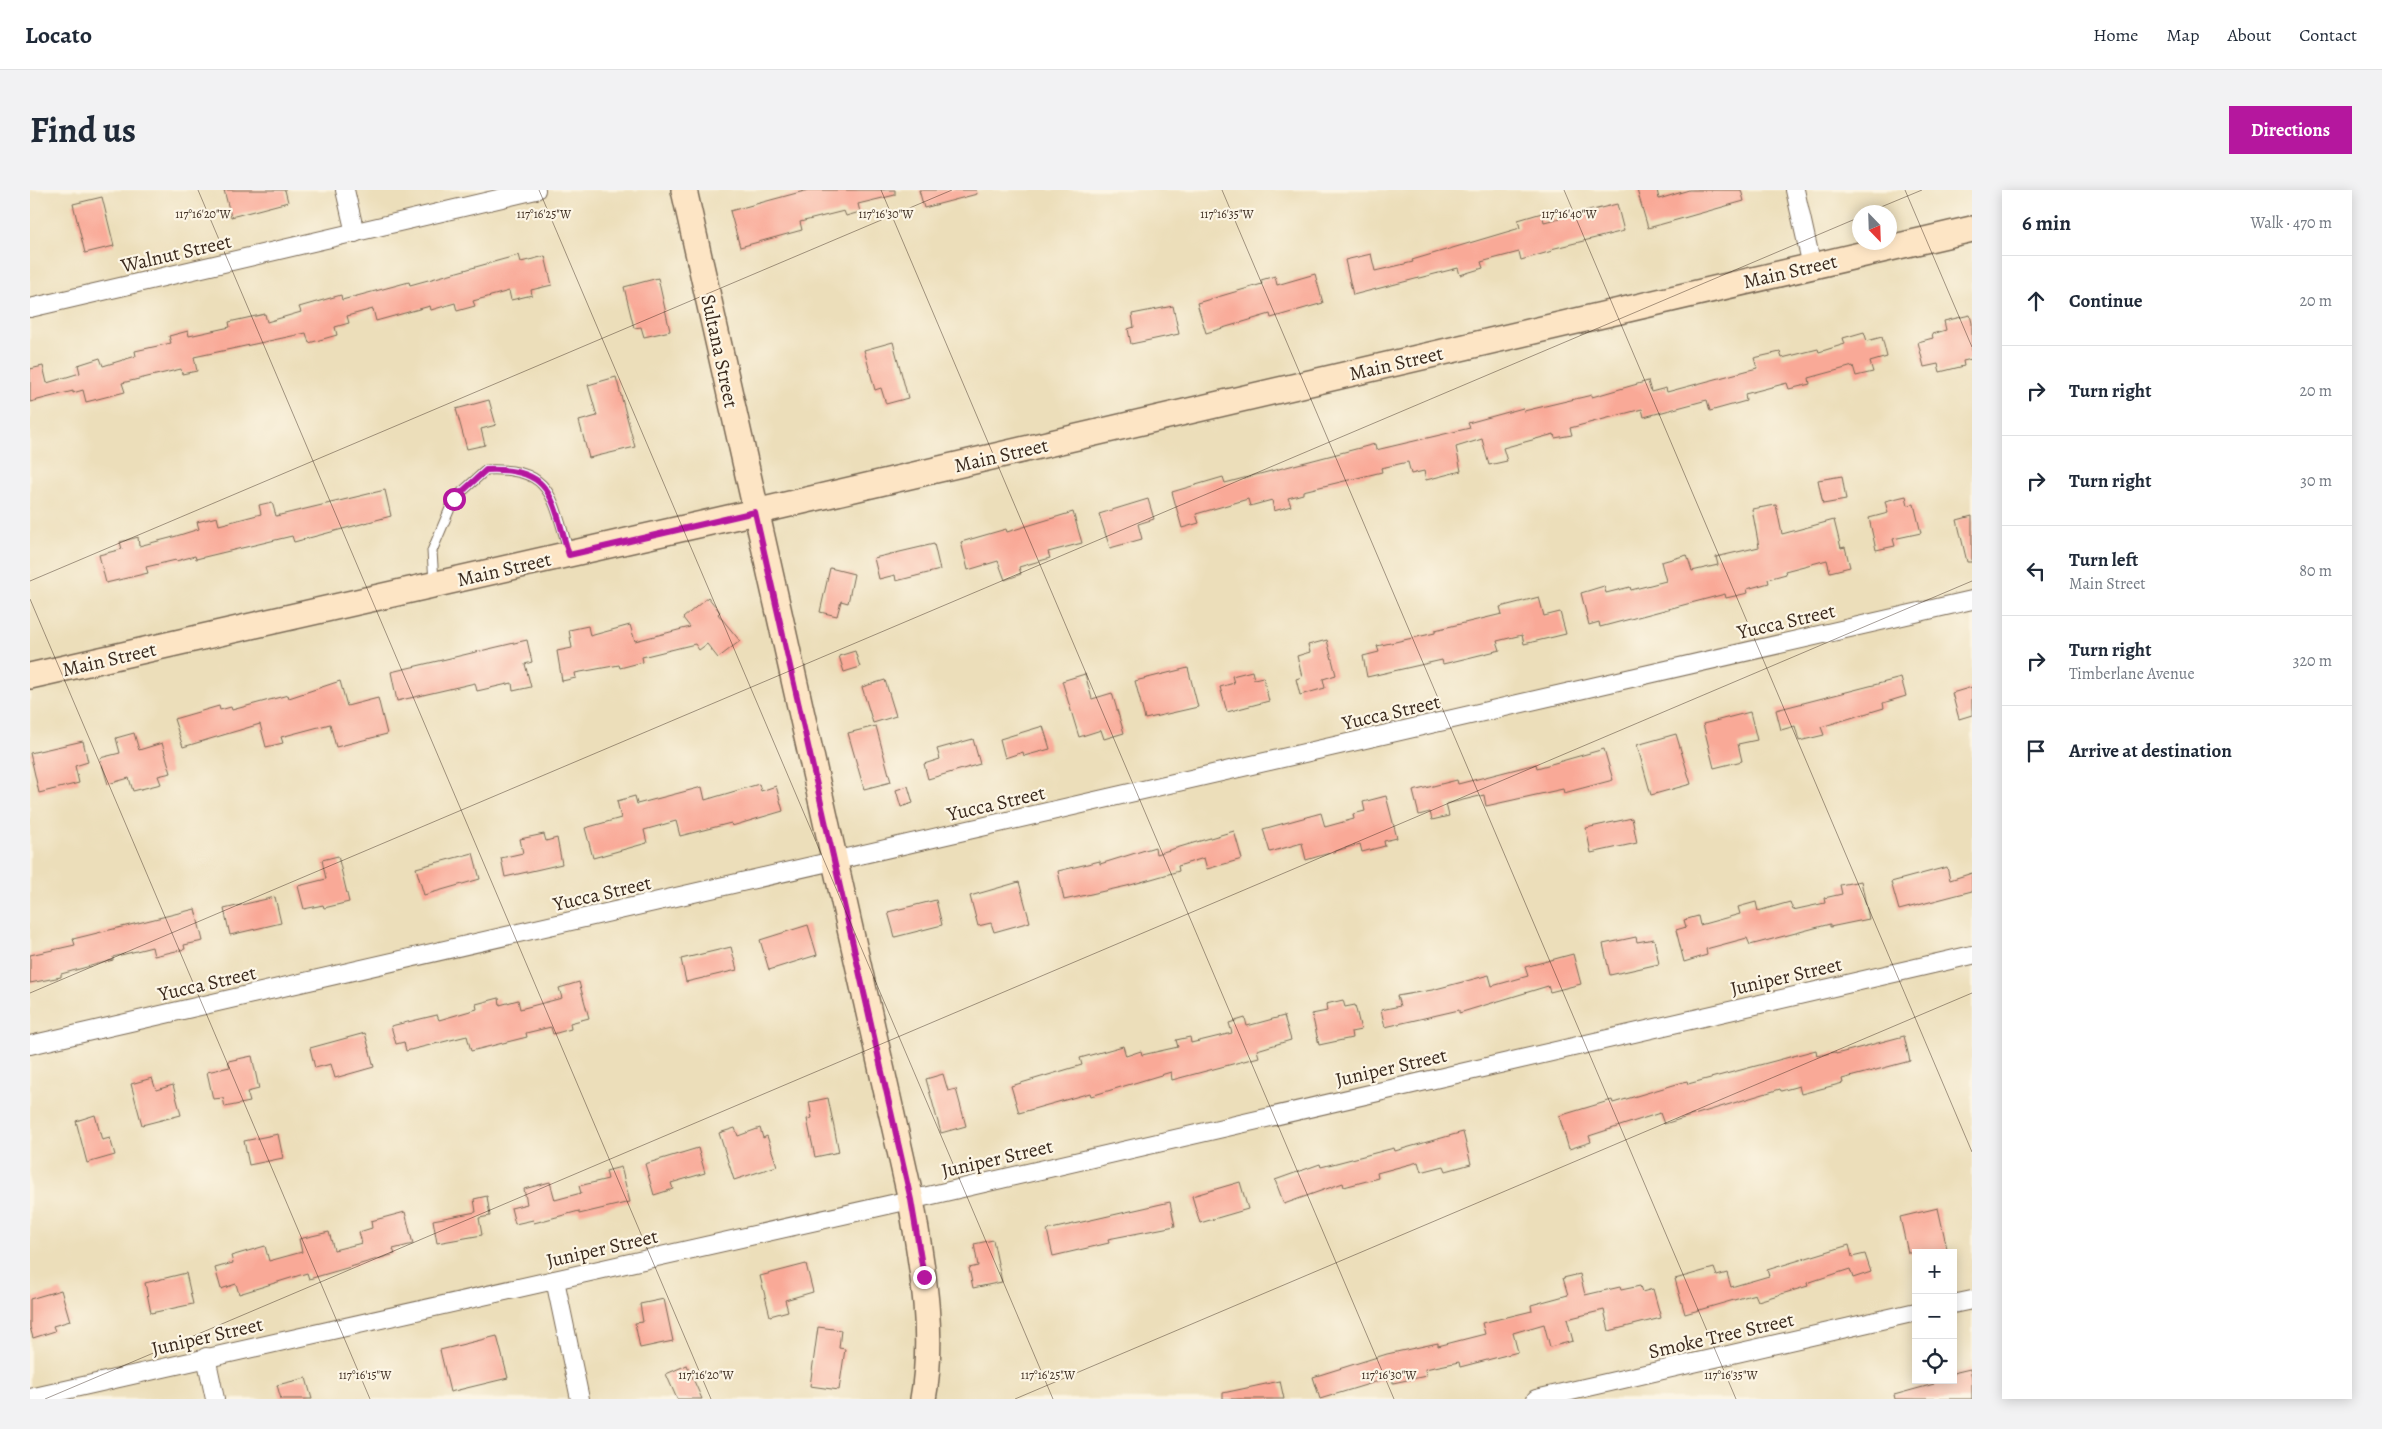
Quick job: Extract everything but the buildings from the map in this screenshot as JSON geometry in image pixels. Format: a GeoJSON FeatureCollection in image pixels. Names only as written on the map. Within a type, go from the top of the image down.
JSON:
{"type":"FeatureCollection","features":[{"type":"Feature","properties":{"kind":"main road","name":"Sultana Street"},"geometry":{"type":"LineString","coordinates":[[684,190],[911,1200],[924,1277],[927,1362],[923,1399]]}},
{"type":"Feature","properties":{"kind":"main road","name":"Main Street"},"geometry":{"type":"LineString","coordinates":[[30,676],[569,555],[1972,229]]}},
{"type":"Feature","properties":{"kind":"street"},"geometry":{"type":"LineString","coordinates":[[346,190],[355,233]]}},
{"type":"Feature","properties":{"kind":"street","name":"Walnut Street"},"geometry":{"type":"LineString","coordinates":[[31,302],[355,233],[536,190]]}},
{"type":"Feature","properties":{"kind":"street"},"geometry":{"type":"LineString","coordinates":[[1795,190],[1812,266]]}},
{"type":"Feature","properties":{"kind":"street","name":"Yucca Street"},"geometry":{"type":"LineString","coordinates":[[30,1045],[1972,600]]}},
{"type":"Feature","properties":{"kind":"street","name":"Juniper Street"},"geometry":{"type":"LineString","coordinates":[[30,1398],[911,1200],[1972,954]]}},
{"type":"Feature","properties":{"kind":"street"},"geometry":{"type":"LineString","coordinates":[[555,1280],[580,1399]]}},
{"type":"Feature","properties":{"kind":"street"},"geometry":{"type":"LineString","coordinates":[[1957,1303],[1972,1300]]}},
{"type":"Feature","properties":{"kind":"street","name":"Smoke Tree Street"},"geometry":{"type":"LineString","coordinates":[[1536,1399],[1912,1313]]}},
{"type":"Feature","properties":{"kind":"street"},"geometry":{"type":"LineString","coordinates":[[206,1357],[215,1399]]}},
{"type":"Feature","properties":{"kind":"lane"},"geometry":{"type":"LineString","coordinates":[[434,585],[432,551],[454,499],[486,470],[508,469],[537,478],[552,498],[569,555]]}},
{"type":"Feature","properties":{"kind":"route"},"geometry":{"type":"LineString","coordinates":[[454,499],[486,470],[508,469],[537,478],[552,498],[569,555],[755,512],[911,1200],[924,1277]]}}]}
